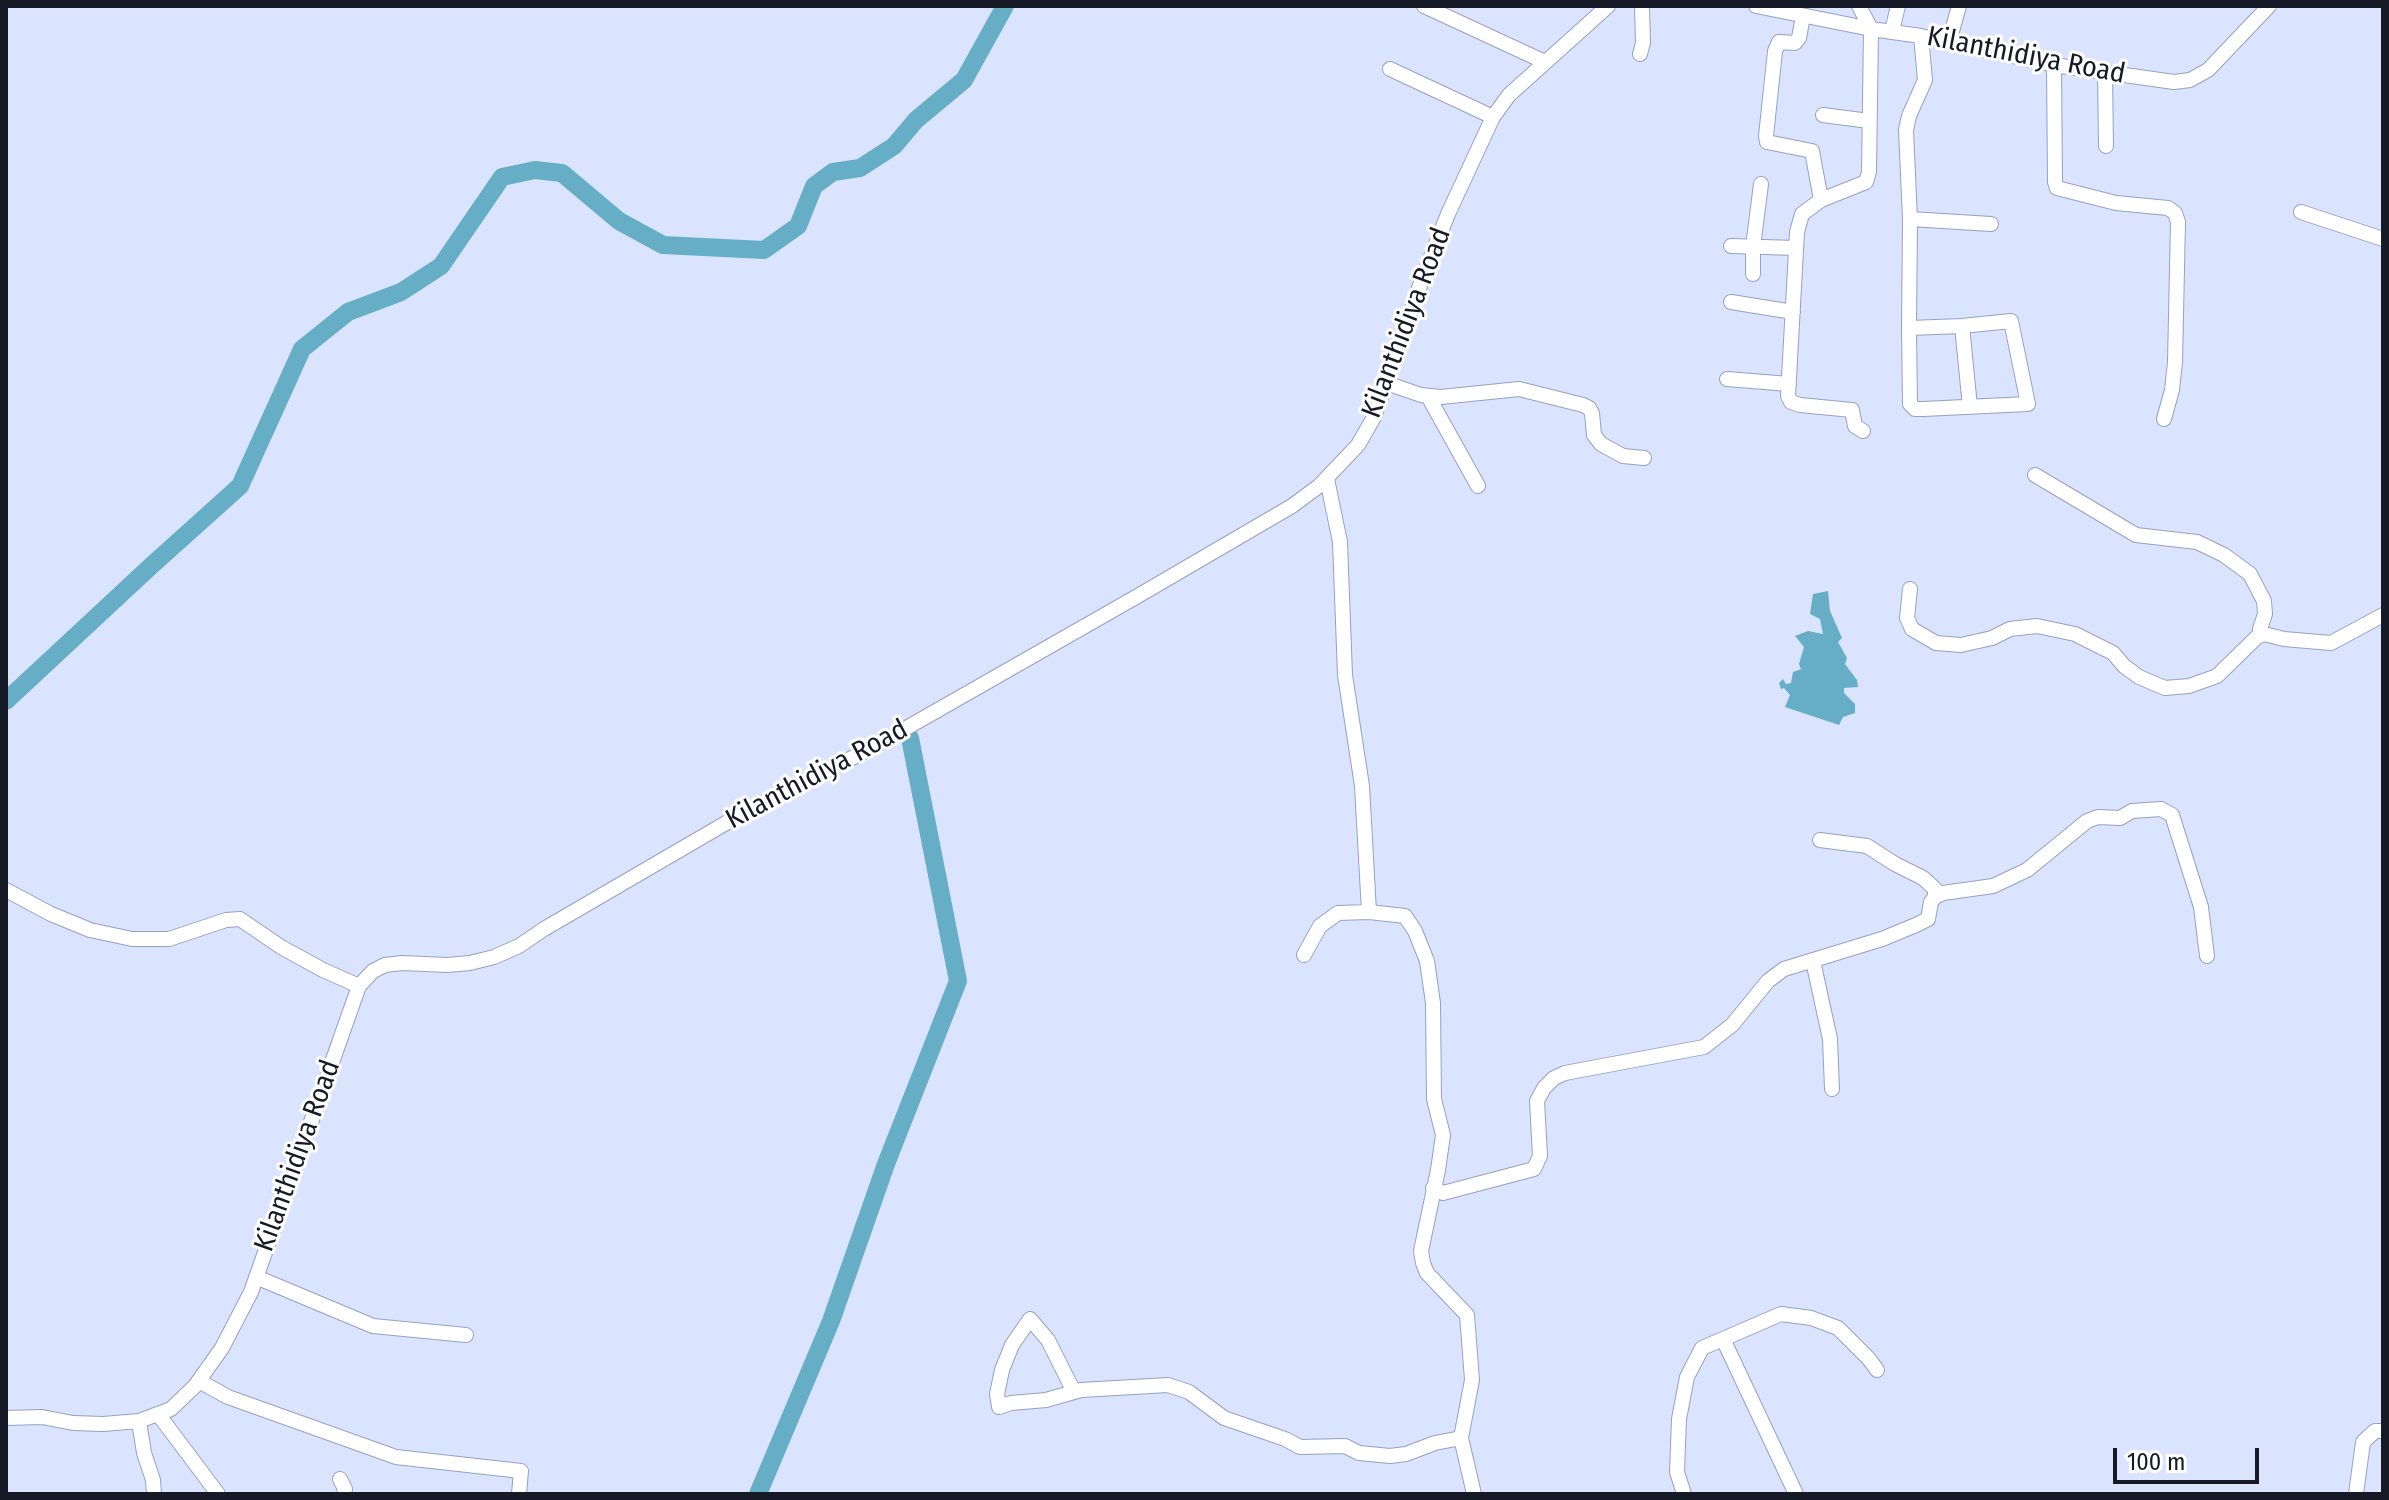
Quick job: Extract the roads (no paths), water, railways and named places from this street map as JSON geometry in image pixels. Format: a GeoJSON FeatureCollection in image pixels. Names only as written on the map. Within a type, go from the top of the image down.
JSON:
{"type":"FeatureCollection","features":[{"type":"Feature","properties":{"kind":"street"},"geometry":{"type":"LineString","coordinates":[[1424,6],[1545,62]]}},
{"type":"Feature","properties":{"kind":"street","name":"Kilanthidiya Road"},"geometry":{"type":"LineString","coordinates":[[6,1418],[42,1417],[73,1423],[103,1424],[139,1421],[171,1409],[199,1381],[222,1348],[251,1292],[359,986],[373,971],[385,965],[402,963],[470,963],[519,946],[726,823],[866,751],[1162,582],[1292,506],[1327,479],[1358,445],[1374,417],[1423,277],[1493,117],[1509,95],[1608,6]]}},
{"type":"Feature","properties":{"kind":"street"},"geometry":{"type":"LineString","coordinates":[[1640,54],[1643,43],[1642,6]]}},
{"type":"Feature","properties":{"kind":"street","name":"Kilanthidiya Road"},"geometry":{"type":"LineString","coordinates":[[1756,6],[1810,13],[1871,29],[1921,36],[2054,65],[2174,82],[2190,80],[2208,70],[2269,6]]}},
{"type":"Feature","properties":{"kind":"street"},"geometry":{"type":"LineString","coordinates":[[1859,6],[1871,29],[1869,172],[1866,182],[1821,200],[1802,214],[1797,232],[1788,396],[1791,402],[1800,405],[1852,410],[1855,426],[1863,431]]}},
{"type":"Feature","properties":{"kind":"street"},"geometry":{"type":"LineString","coordinates":[[1892,31],[1898,6]]}},
{"type":"Feature","properties":{"kind":"street"},"geometry":{"type":"LineString","coordinates":[[1949,42],[1959,6]]}},
{"type":"Feature","properties":{"kind":"street"},"geometry":{"type":"LineString","coordinates":[[1810,13],[1795,43],[1779,42],[1775,51],[1766,136],[1767,142],[1812,151],[1821,200]]}},
{"type":"Feature","properties":{"kind":"street"},"geometry":{"type":"LineString","coordinates":[[1909,328],[2011,321],[2028,404],[1915,409],[1910,404],[1909,328],[1910,219],[1906,130],[1925,80],[1921,36]]}},
{"type":"Feature","properties":{"kind":"street"},"geometry":{"type":"LineString","coordinates":[[2054,65],[2057,188],[2116,203],[2168,208],[2175,213],[2178,222],[2175,362],[2164,419]]}},
{"type":"Feature","properties":{"kind":"street"},"geometry":{"type":"LineString","coordinates":[[1390,69],[1493,117]]}},
{"type":"Feature","properties":{"kind":"street"},"geometry":{"type":"LineString","coordinates":[[2105,72],[2106,146]]}},
{"type":"Feature","properties":{"kind":"street"},"geometry":{"type":"LineString","coordinates":[[1823,115],[1869,121]]}},
{"type":"Feature","properties":{"kind":"street"},"geometry":{"type":"LineString","coordinates":[[1753,274],[1761,184]]}},
{"type":"Feature","properties":{"kind":"street"},"geometry":{"type":"LineString","coordinates":[[2301,212],[2383,239]]}},
{"type":"Feature","properties":{"kind":"street"},"geometry":{"type":"LineString","coordinates":[[1910,219],[1991,224]]}},
{"type":"Feature","properties":{"kind":"street"},"geometry":{"type":"LineString","coordinates":[[1731,246],[1796,248]]}},
{"type":"Feature","properties":{"kind":"street"},"geometry":{"type":"LineString","coordinates":[[1731,302],[1793,312]]}},
{"type":"Feature","properties":{"kind":"street"},"geometry":{"type":"LineString","coordinates":[[1962,326],[1970,407]]}},
{"type":"Feature","properties":{"kind":"street"},"geometry":{"type":"LineString","coordinates":[[1727,379],[1789,384]]}},
{"type":"Feature","properties":{"kind":"street"},"geometry":{"type":"LineString","coordinates":[[1386,383],[1428,396],[1519,389],[1583,405],[1592,413],[1594,435],[1601,444],[1623,456],[1644,458]]}},
{"type":"Feature","properties":{"kind":"street"},"geometry":{"type":"LineString","coordinates":[[1428,396],[1478,486]]}},
{"type":"Feature","properties":{"kind":"street"},"geometry":{"type":"LineString","coordinates":[[2035,475],[2136,535],[2197,542],[2233,561],[2250,574],[2264,601],[2265,614],[2260,629],[2264,634]]}},
{"type":"Feature","properties":{"kind":"street"},"geometry":{"type":"LineString","coordinates":[[1327,479],[1340,542],[1345,675],[1362,786],[1369,912]]}},
{"type":"Feature","properties":{"kind":"street"},"geometry":{"type":"LineString","coordinates":[[1910,589],[1907,618],[1912,629],[1936,643],[1961,645],[1992,638],[2010,629],[2037,626],[2088,640],[2113,653],[2139,677],[2165,688],[2189,686],[2217,676],[2257,637],[2264,634],[2331,643],[2383,615]]}},
{"type":"Feature","properties":{"kind":"street"},"geometry":{"type":"LineString","coordinates":[[1433,1188],[1443,1193],[1534,1169],[1540,1156],[1537,1101],[1554,1078],[1565,1073],[1704,1047],[1732,1025],[1768,981],[1784,969],[1882,939],[1916,925],[1928,919],[1935,897],[1943,893],[1993,886],[2027,870],[2087,821],[2098,817],[2120,818],[2132,811],[2161,809],[2172,815],[2201,907],[2207,956]]}},
{"type":"Feature","properties":{"kind":"street"},"geometry":{"type":"LineString","coordinates":[[1820,840],[1867,846],[1923,878],[1935,889],[1935,897]]}},
{"type":"Feature","properties":{"kind":"street"},"geometry":{"type":"LineString","coordinates":[[6,890],[90,930],[132,939],[169,939],[226,920],[240,919],[292,953],[359,986]]}},
{"type":"Feature","properties":{"kind":"street"},"geometry":{"type":"LineString","coordinates":[[1304,955],[1320,926],[1338,913],[1369,912],[1405,916],[1427,961],[1433,1003],[1434,1099],[1443,1135],[1421,1251],[1427,1273],[1467,1315],[1472,1380],[1461,1438],[1474,1494]]}},
{"type":"Feature","properties":{"kind":"street"},"geometry":{"type":"LineString","coordinates":[[1813,961],[1830,1039],[1832,1089]]}},
{"type":"Feature","properties":{"kind":"street"},"geometry":{"type":"LineString","coordinates":[[256,1277],[373,1326],[466,1335]]}},
{"type":"Feature","properties":{"kind":"street"},"geometry":{"type":"LineString","coordinates":[[1684,1494],[1677,1472],[1679,1419],[1687,1377],[1702,1348],[1781,1314],[1811,1318],[1838,1328],[1877,1370]]}},
{"type":"Feature","properties":{"kind":"street"},"geometry":{"type":"LineString","coordinates":[[1074,1392],[1048,1340],[1030,1319],[1012,1345],[1002,1370],[997,1394],[999,1407],[1046,1400],[1074,1392],[1081,1390],[1168,1385],[1189,1392],[1224,1418],[1300,1447],[1345,1446],[1375,1456],[1406,1454],[1435,1443],[1461,1438]]}},
{"type":"Feature","properties":{"kind":"street"},"geometry":{"type":"LineString","coordinates":[[1723,1339],[1796,1494]]}},
{"type":"Feature","properties":{"kind":"street"},"geometry":{"type":"LineString","coordinates":[[199,1381],[228,1397],[396,1457],[521,1471],[519,1494]]}},
{"type":"Feature","properties":{"kind":"street"},"geometry":{"type":"LineString","coordinates":[[158,1414],[218,1494]]}},
{"type":"Feature","properties":{"kind":"street"},"geometry":{"type":"LineString","coordinates":[[139,1421],[154,1494]]}},
{"type":"Feature","properties":{"kind":"street"},"geometry":{"type":"LineString","coordinates":[[2356,1494],[2363,1442],[2375,1431],[2383,1431]]}},
{"type":"Feature","properties":{"kind":"street"},"geometry":{"type":"LineString","coordinates":[[340,1479],[344,1494]]}},
{"type":"Feature","properties":{"kind":"water"},"geometry":{"type":"Polygon","coordinates":[[[1828,591],[1830,611],[1842,638],[1838,642],[1847,658],[1845,664],[1857,680],[1858,687],[1844,688],[1844,693],[1855,704],[1855,713],[1843,717],[1839,725],[1785,707],[1790,695],[1784,688],[1781,689],[1779,683],[1783,679],[1786,684],[1791,683],[1793,672],[1801,669],[1799,664],[1804,647],[1795,636],[1808,631],[1823,634],[1820,619],[1810,614],[1813,594],[1828,591]]]}},
{"type":"Feature","properties":{"kind":"waterway"},"geometry":{"type":"LineString","coordinates":[[6,701],[240,486],[302,349],[348,312],[401,292],[441,266],[502,177],[535,170],[562,173],[619,221],[663,245],[764,250],[798,226],[814,186],[833,172],[860,168],[894,146],[916,120],[964,80],[1005,6]]}},
{"type":"Feature","properties":{"kind":"waterway"},"geometry":{"type":"LineString","coordinates":[[758,1494],[831,1321],[886,1164],[958,981],[910,738]]}}]}
